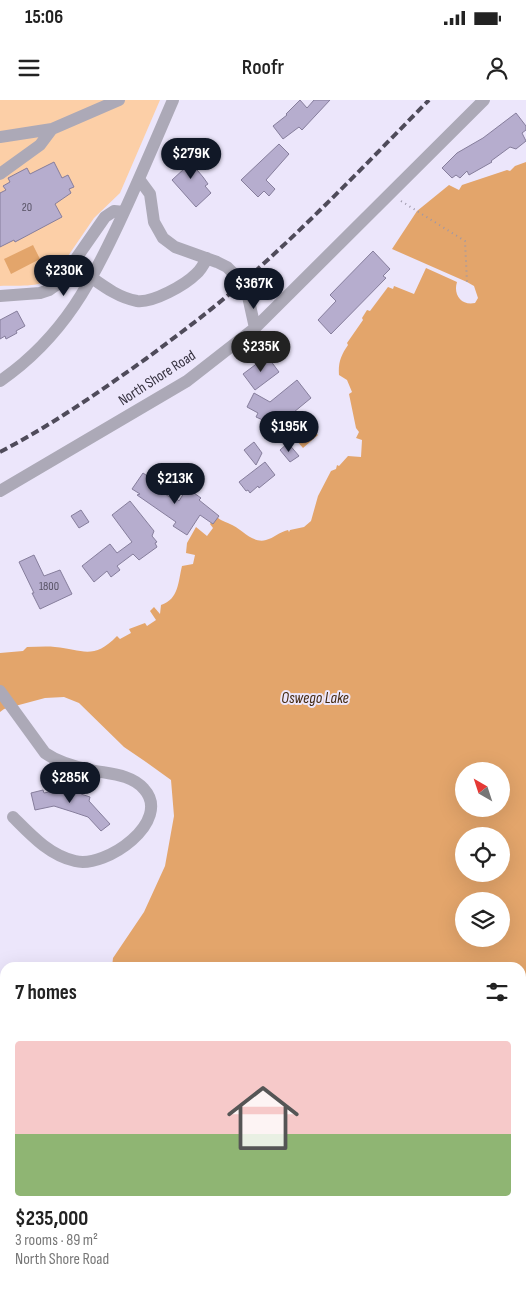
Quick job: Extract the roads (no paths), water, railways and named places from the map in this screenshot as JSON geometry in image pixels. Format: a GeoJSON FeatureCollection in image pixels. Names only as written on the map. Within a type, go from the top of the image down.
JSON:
{"type":"FeatureCollection","features":[{"type":"Feature","properties":{"kind":"street"},"geometry":{"type":"LineString","coordinates":[[0,137],[52,129],[119,100]]}},
{"type":"Feature","properties":{"kind":"street"},"geometry":{"type":"LineString","coordinates":[[0,381],[46,342],[70,313],[92,278],[124,212],[173,100]]}},
{"type":"Feature","properties":{"kind":"street","name":"North Shore Road"},"geometry":{"type":"LineString","coordinates":[[0,491],[187,381],[255,328],[484,100]]}},
{"type":"Feature","properties":{"kind":"street"},"geometry":{"type":"LineString","coordinates":[[0,174],[40,145],[52,129]]}},
{"type":"Feature","properties":{"kind":"street"},"geometry":{"type":"LineString","coordinates":[[139,179],[148,190],[154,222],[163,238],[175,246],[227,267],[247,292],[255,328]]}},
{"type":"Feature","properties":{"kind":"street"},"geometry":{"type":"LineString","coordinates":[[0,296],[40,293],[49,290],[59,283],[105,217],[114,211],[124,212]]}},
{"type":"Feature","properties":{"kind":"street"},"geometry":{"type":"LineString","coordinates":[[92,278],[125,298],[139,301],[157,297],[195,276],[207,258]]}},
{"type":"Feature","properties":{"kind":"street"},"geometry":{"type":"LineString","coordinates":[[0,691],[45,753],[55,759],[90,770],[120,775],[130,780],[146,790],[150,798],[151,808],[150,817],[138,835],[110,856],[94,862],[76,862],[60,856],[36,840],[13,817]]}},
{"type":"Feature","properties":{"kind":"water","name":"Oswego Lake"},"geometry":{"type":"Polygon","coordinates":[[[526,162],[526,962],[113,962],[113,958],[144,912],[165,866],[174,816],[171,780],[124,747],[79,703],[64,697],[45,698],[4,709],[0,712],[0,653],[23,651],[27,647],[55,647],[88,652],[95,651],[117,636],[120,639],[131,633],[129,629],[145,623],[147,626],[156,620],[150,611],[154,607],[160,614],[161,605],[171,599],[177,589],[182,566],[193,564],[195,555],[186,553],[187,543],[196,527],[207,536],[213,528],[210,524],[216,516],[251,538],[261,541],[288,530],[289,532],[290,530],[304,527],[311,521],[318,496],[331,471],[336,469],[337,465],[339,466],[348,456],[361,457],[362,440],[356,438],[359,432],[356,428],[349,394],[352,392],[347,380],[339,375],[339,367],[340,359],[348,345],[347,343],[363,320],[362,318],[367,310],[370,311],[388,287],[393,289],[394,286],[414,294],[426,268],[457,282],[457,295],[462,301],[475,303],[478,298],[474,286],[467,282],[392,249],[417,211],[449,185],[459,190],[462,185],[507,170],[510,171],[515,166],[526,162]]]}},
{"type":"Feature","properties":{"kind":"water"},"geometry":{"type":"Polygon","coordinates":[[[33,245],[40,259],[11,274],[4,259],[33,245]]]}},
{"type":"Feature","properties":{"kind":"water"},"geometry":{"type":"Polygon","coordinates":[[[312,429],[318,435],[303,448],[297,441],[312,429]]]}},
{"type":"Feature","properties":{"kind":"railway"},"geometry":{"type":"LineString","coordinates":[[0,452],[38,431],[93,396],[219,303],[314,216],[429,100]]}}]}
